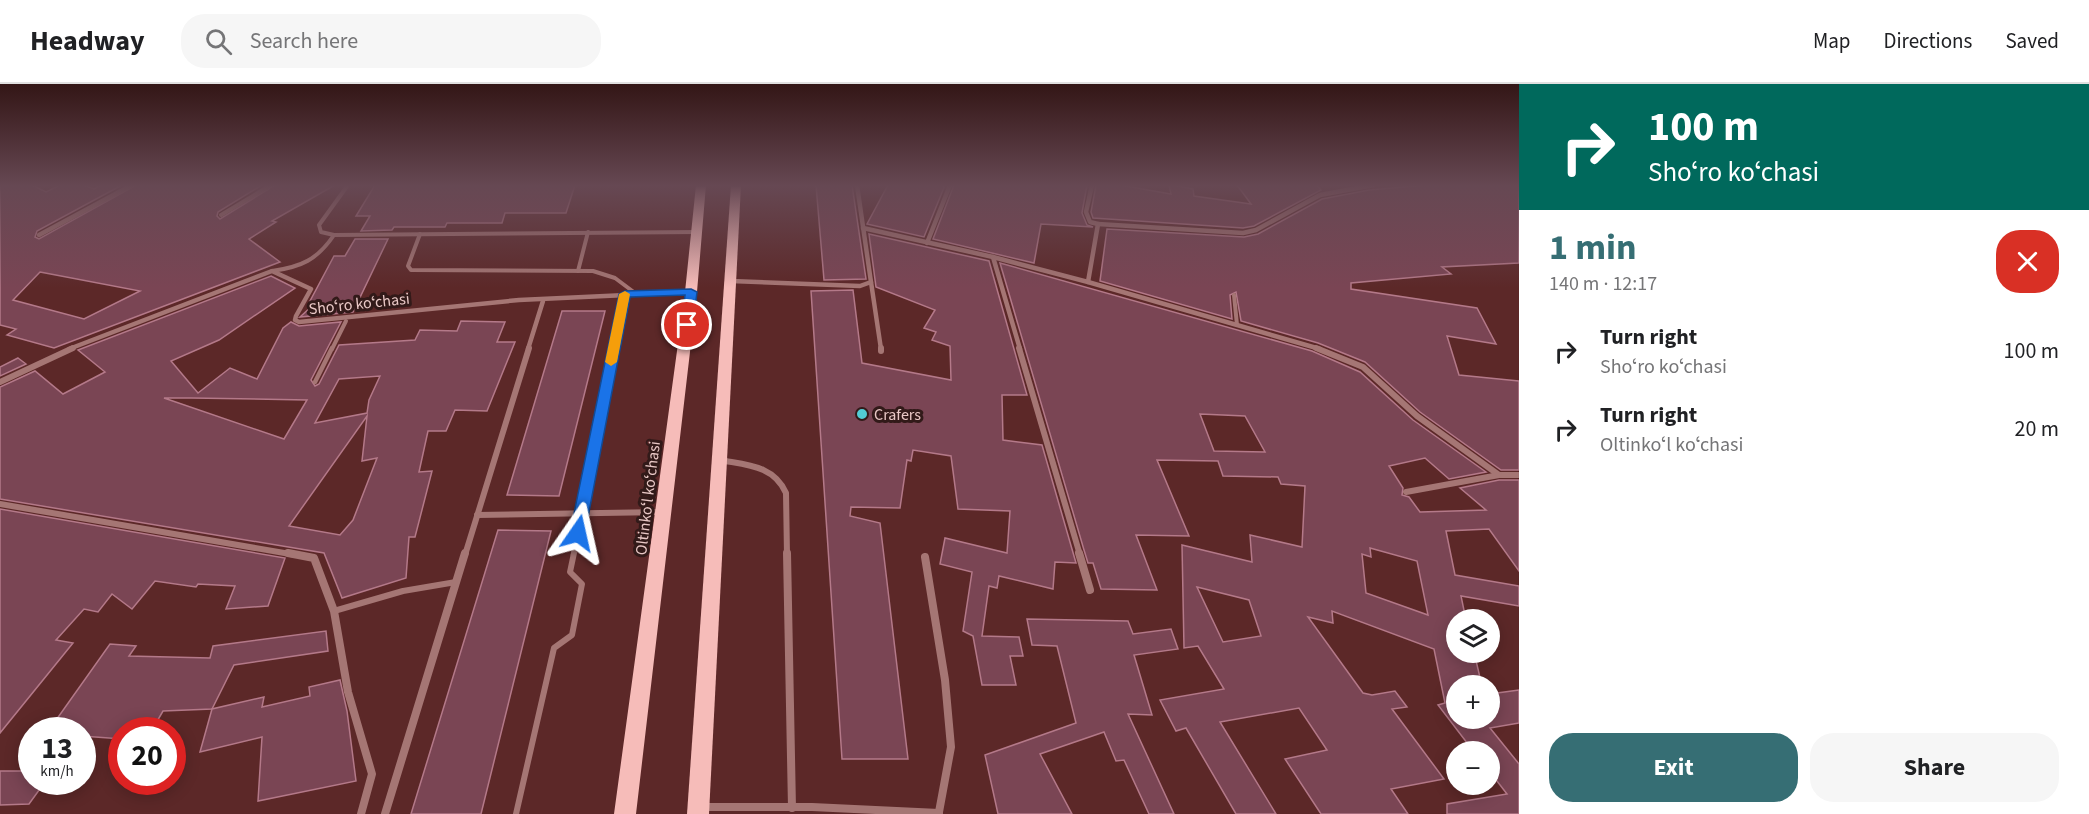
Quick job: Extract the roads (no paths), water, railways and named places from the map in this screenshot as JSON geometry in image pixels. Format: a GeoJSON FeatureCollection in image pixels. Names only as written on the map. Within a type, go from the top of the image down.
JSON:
{"type":"FeatureCollection","features":[{"type":"Feature","properties":{"kind":"main road","name":"Oltinkoʻl koʻchasi"},"geometry":{"type":"LineString","coordinates":[[626,814],[698,219]]}},
{"type":"Feature","properties":{"kind":"main road"},"geometry":{"type":"LineString","coordinates":[[699,810],[734,219]]}},
{"type":"Feature","properties":{"kind":"street"},"geometry":{"type":"LineString","coordinates":[[39,234],[65,219]]}},
{"type":"Feature","properties":{"kind":"street"},"geometry":{"type":"LineString","coordinates":[[862,219],[881,351]]}},
{"type":"Feature","properties":{"kind":"street"},"geometry":{"type":"LineString","coordinates":[[927,243],[936,219]]}},
{"type":"Feature","properties":{"kind":"street"},"geometry":{"type":"LineString","coordinates":[[1089,219],[1090,222],[1098,224],[1243,232],[1256,231],[1277,219]]}},
{"type":"Feature","properties":{"kind":"street"},"geometry":{"type":"LineString","coordinates":[[1088,282],[1098,224]]}},
{"type":"Feature","properties":{"kind":"street"},"geometry":{"type":"LineString","coordinates":[[863,228],[993,257],[1088,282],[1317,348],[1363,367],[1417,416],[1499,475]]}},
{"type":"Feature","properties":{"kind":"street"},"geometry":{"type":"LineString","coordinates":[[993,257],[1089,590]]}},
{"type":"Feature","properties":{"kind":"street"},"geometry":{"type":"LineString","coordinates":[[0,382],[59,353],[272,271]]}},
{"type":"Feature","properties":{"kind":"street","name":"Shoʻro koʻchasi"},"geometry":{"type":"LineString","coordinates":[[272,271],[311,289],[295,320],[346,321],[418,310],[635,293],[691,292]]}},
{"type":"Feature","properties":{"kind":"street"},"geometry":{"type":"LineString","coordinates":[[730,281],[860,286],[871,282]]}},
{"type":"Feature","properties":{"kind":"street"},"geometry":{"type":"LineString","coordinates":[[385,814],[543,301]]}},
{"type":"Feature","properties":{"kind":"street"},"geometry":{"type":"LineString","coordinates":[[719,460],[773,471],[783,480],[786,493],[792,808]]}},
{"type":"Feature","properties":{"kind":"street"},"geometry":{"type":"LineString","coordinates":[[1406,492],[1499,475],[1519,476]]}},
{"type":"Feature","properties":{"kind":"street"},"geometry":{"type":"LineString","coordinates":[[0,504],[314,558],[334,611],[348,692],[372,774],[361,814]]}},
{"type":"Feature","properties":{"kind":"street"},"geometry":{"type":"LineString","coordinates":[[477,515],[663,512]]}},
{"type":"Feature","properties":{"kind":"street"},"geometry":{"type":"LineString","coordinates":[[699,810],[792,808],[813,811],[939,813],[951,747],[945,680],[925,557]]}},
{"type":"Feature","properties":{"kind":"lane"},"geometry":{"type":"LineString","coordinates":[[323,219],[319,225],[321,232],[334,235],[697,232]]}},
{"type":"Feature","properties":{"kind":"lane"},"geometry":{"type":"LineString","coordinates":[[578,271],[588,232]]}},
{"type":"Feature","properties":{"kind":"lane"},"geometry":{"type":"LineString","coordinates":[[420,234],[408,266],[411,270],[433,272],[578,271],[605,274],[635,293]]}},
{"type":"Feature","properties":{"kind":"lane"},"geometry":{"type":"LineString","coordinates":[[272,271],[301,268],[323,254],[334,235]]}},
{"type":"Feature","properties":{"kind":"lane"},"geometry":{"type":"LineString","coordinates":[[516,814],[554,648],[572,634],[582,584],[570,572],[625,294]]}},
{"type":"Feature","properties":{"kind":"lane"},"geometry":{"type":"LineString","coordinates":[[1234,295],[1237,326]]}},
{"type":"Feature","properties":{"kind":"lane"},"geometry":{"type":"LineString","coordinates":[[315,381],[346,321]]}},
{"type":"Feature","properties":{"kind":"lane"},"geometry":{"type":"LineString","coordinates":[[334,611],[403,591],[456,582]]}},
{"type":"Feature","properties":{"kind":"place","name":"Crafers"},"geometry":{"type":"Point","coordinates":[862,414]}}]}
